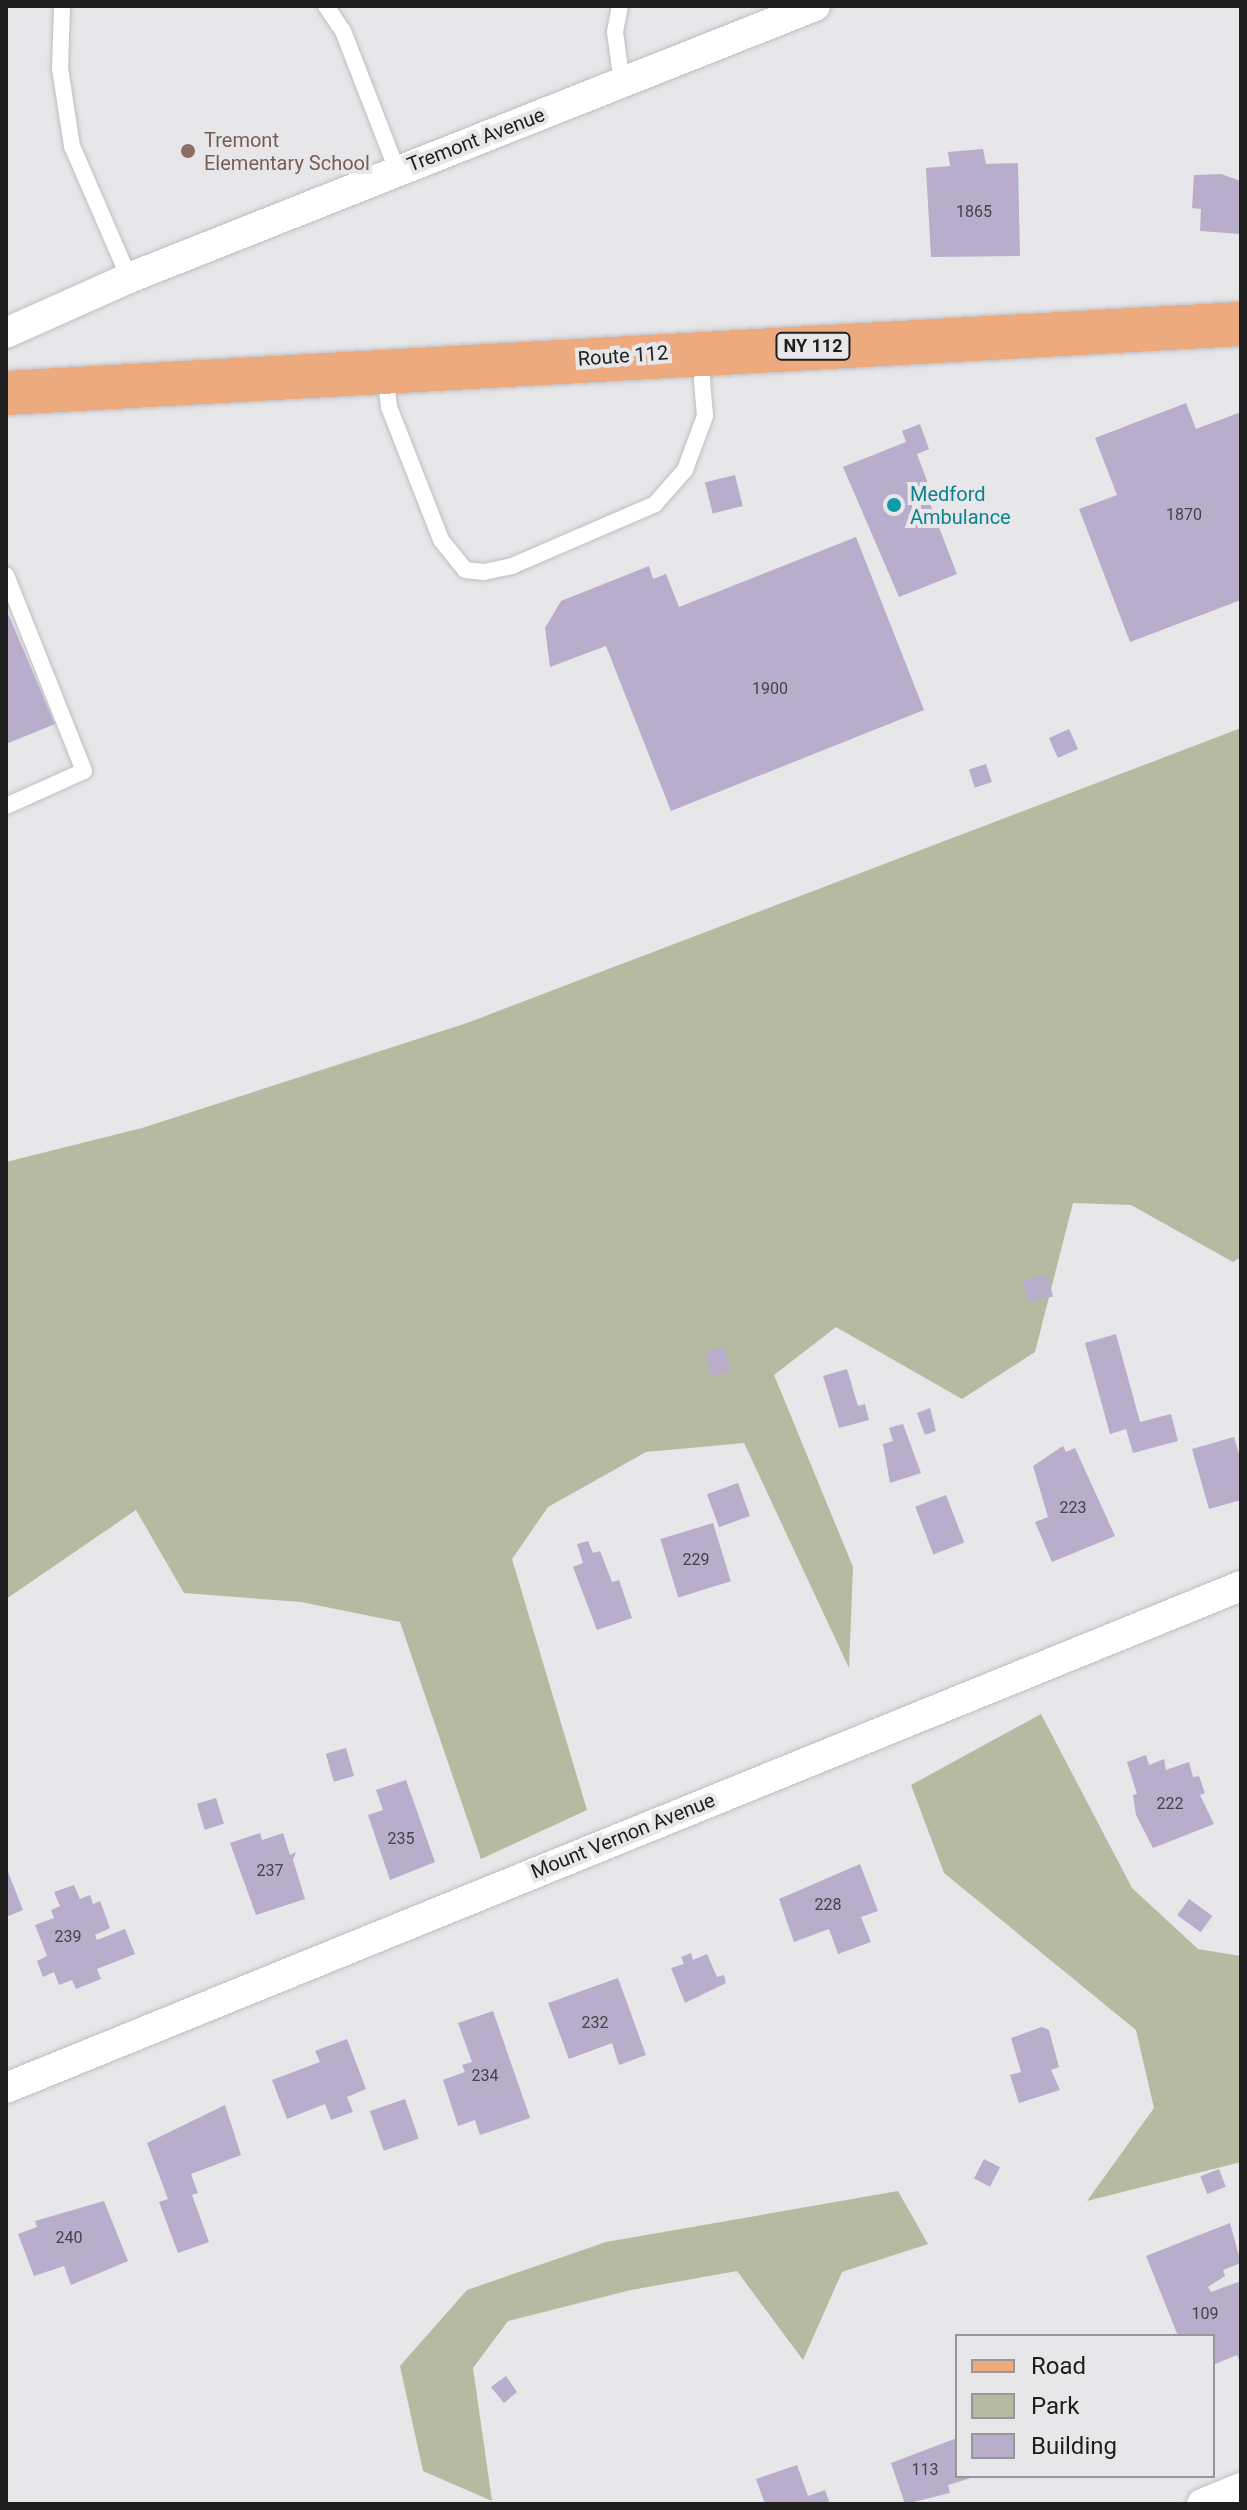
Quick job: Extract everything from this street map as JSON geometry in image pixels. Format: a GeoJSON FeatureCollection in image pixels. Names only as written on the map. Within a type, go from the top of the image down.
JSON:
{"type":"FeatureCollection","features":[{"type":"Feature","properties":{"kind":"main road","name":"Route 112"},"geometry":{"type":"LineString","coordinates":[[6,393],[700,351],[1234,329]]}},
{"type":"Feature","properties":{"kind":"street","name":"Tremont Avenue"},"geometry":{"type":"LineString","coordinates":[[6,333],[129,278],[815,6]]}},
{"type":"Feature","properties":{"kind":"street","name":"Mount Vernon Avenue"},"geometry":{"type":"LineString","coordinates":[[6,2088],[1241,1586]]}},
{"type":"Feature","properties":{"kind":"street"},"geometry":{"type":"LineString","coordinates":[[1202,2504],[1241,2488]]}},
{"type":"Feature","properties":{"kind":"lane"},"geometry":{"type":"LineString","coordinates":[[62,6],[60,68],[72,146],[129,278]]}},
{"type":"Feature","properties":{"kind":"lane"},"geometry":{"type":"LineString","coordinates":[[326,6],[343,31],[397,170]]}},
{"type":"Feature","properties":{"kind":"lane"},"geometry":{"type":"LineString","coordinates":[[620,6],[615,32],[622,83]]}},
{"type":"Feature","properties":{"kind":"lane"},"geometry":{"type":"LineString","coordinates":[[385,371],[389,407],[441,540],[465,570],[484,572],[512,566],[655,504],[685,470],[705,416],[700,351]]}},
{"type":"Feature","properties":{"kind":"lane"},"geometry":{"type":"LineString","coordinates":[[6,575],[84,771],[6,806]]}},
{"type":"Feature","properties":{"kind":"green space"},"geometry":{"type":"Polygon","coordinates":[[[1241,728],[1241,1257],[1233,1262],[1131,1205],[1073,1203],[1035,1352],[962,1399],[836,1327],[774,1375],[853,1567],[849,1668],[744,1443],[646,1452],[548,1507],[512,1559],[587,1810],[481,1859],[400,1622],[301,1602],[184,1593],[136,1510],[6,1599],[6,1162],[142,1128],[467,1023],[1241,728]]]}},
{"type":"Feature","properties":{"kind":"green space"},"geometry":{"type":"Polygon","coordinates":[[[1041,1714],[1132,1888],[1198,1949],[1241,1956],[1241,2162],[1087,2201],[1154,2108],[1136,2030],[944,1873],[911,1785],[1041,1714]]]}},
{"type":"Feature","properties":{"kind":"green space"},"geometry":{"type":"Polygon","coordinates":[[[898,2191],[928,2244],[842,2272],[803,2360],[737,2271],[631,2290],[508,2321],[473,2368],[492,2501],[423,2471],[400,2366],[467,2290],[606,2242],[898,2191]]]}},
{"type":"Feature","properties":{"kind":"building"},"geometry":{"type":"Polygon","coordinates":[[[983,149],[986,164],[1018,163],[1020,256],[931,257],[926,168],[950,166],[948,152],[983,149]]]}},
{"type":"Feature","properties":{"kind":"building"},"geometry":{"type":"Polygon","coordinates":[[[1221,174],[1241,181],[1241,234],[1200,231],[1201,209],[1192,208],[1194,175],[1221,174]]]}},
{"type":"Feature","properties":{"kind":"building"},"geometry":{"type":"Polygon","coordinates":[[[1186,403],[1196,429],[1241,412],[1241,600],[1130,642],[1079,509],[1117,495],[1095,438],[1186,403]]]}},
{"type":"Feature","properties":{"kind":"building","name":"Medford Ambulance"},"geometry":{"type":"Polygon","coordinates":[[[920,424],[929,449],[917,454],[930,489],[925,491],[957,574],[899,597],[843,467],[906,442],[902,431],[920,424]]]}},
{"type":"Feature","properties":{"kind":"building"},"geometry":{"type":"Polygon","coordinates":[[[735,475],[743,506],[713,514],[705,482],[735,475]]]}},
{"type":"Feature","properties":{"kind":"building"},"geometry":{"type":"Polygon","coordinates":[[[856,537],[924,710],[671,811],[606,646],[550,667],[545,628],[561,601],[649,566],[653,579],[666,574],[679,607],[856,537]]]}},
{"type":"Feature","properties":{"kind":"building"},"geometry":{"type":"Polygon","coordinates":[[[6,609],[55,724],[6,744],[6,609]]]}},
{"type":"Feature","properties":{"kind":"building"},"geometry":{"type":"Polygon","coordinates":[[[1069,729],[1078,749],[1058,758],[1049,738],[1069,729]]]}},
{"type":"Feature","properties":{"kind":"building"},"geometry":{"type":"Polygon","coordinates":[[[986,764],[992,782],[975,788],[969,770],[986,764]]]}},
{"type":"Feature","properties":{"kind":"building"},"geometry":{"type":"Polygon","coordinates":[[[1048,1275],[1053,1296],[1028,1302],[1023,1281],[1048,1275]]]}},
{"type":"Feature","properties":{"kind":"building"},"geometry":{"type":"Polygon","coordinates":[[[1116,1334],[1140,1422],[1171,1414],[1178,1441],[1133,1453],[1126,1429],[1110,1434],[1085,1343],[1116,1334]]]}},
{"type":"Feature","properties":{"kind":"building"},"geometry":{"type":"Polygon","coordinates":[[[724,1347],[731,1371],[712,1377],[705,1353],[724,1347]]]}},
{"type":"Feature","properties":{"kind":"building"},"geometry":{"type":"Polygon","coordinates":[[[847,1369],[858,1406],[865,1404],[869,1420],[839,1428],[823,1376],[847,1369]]]}},
{"type":"Feature","properties":{"kind":"building"},"geometry":{"type":"Polygon","coordinates":[[[930,1408],[936,1431],[925,1435],[917,1413],[930,1408]]]}},
{"type":"Feature","properties":{"kind":"building"},"geometry":{"type":"Polygon","coordinates":[[[903,1424],[921,1473],[890,1483],[883,1444],[893,1441],[889,1428],[903,1424]]]}},
{"type":"Feature","properties":{"kind":"building"},"geometry":{"type":"Polygon","coordinates":[[[1234,1437],[1241,1461],[1241,1500],[1209,1509],[1192,1449],[1234,1437]]]}},
{"type":"Feature","properties":{"kind":"building"},"geometry":{"type":"Polygon","coordinates":[[[1063,1446],[1066,1452],[1075,1448],[1115,1536],[1052,1562],[1035,1522],[1048,1517],[1033,1466],[1063,1446]]]}},
{"type":"Feature","properties":{"kind":"building"},"geometry":{"type":"Polygon","coordinates":[[[738,1483],[750,1516],[719,1527],[707,1494],[738,1483]]]}},
{"type":"Feature","properties":{"kind":"building"},"geometry":{"type":"Polygon","coordinates":[[[946,1495],[964,1543],[933,1554],[915,1507],[946,1495]]]}},
{"type":"Feature","properties":{"kind":"building"},"geometry":{"type":"Polygon","coordinates":[[[713,1523],[731,1581],[678,1597],[660,1539],[713,1523]]]}},
{"type":"Feature","properties":{"kind":"building"},"geometry":{"type":"Polygon","coordinates":[[[588,1541],[593,1553],[600,1551],[612,1582],[619,1580],[632,1618],[597,1630],[573,1567],[583,1563],[577,1544],[588,1541]]]}},
{"type":"Feature","properties":{"kind":"building"},"geometry":{"type":"Polygon","coordinates":[[[346,1748],[354,1776],[334,1782],[326,1754],[346,1748]]]}},
{"type":"Feature","properties":{"kind":"building"},"geometry":{"type":"Polygon","coordinates":[[[1146,1755],[1149,1765],[1164,1759],[1166,1770],[1189,1762],[1193,1777],[1199,1776],[1205,1793],[1200,1795],[1214,1824],[1153,1848],[1136,1815],[1133,1795],[1137,1794],[1127,1762],[1146,1755]]]}},
{"type":"Feature","properties":{"kind":"building"},"geometry":{"type":"Polygon","coordinates":[[[406,1780],[435,1862],[390,1880],[368,1815],[383,1810],[376,1790],[406,1780]]]}},
{"type":"Feature","properties":{"kind":"building"},"geometry":{"type":"Polygon","coordinates":[[[216,1798],[224,1824],[205,1830],[197,1804],[216,1798]]]}},
{"type":"Feature","properties":{"kind":"building"},"geometry":{"type":"Polygon","coordinates":[[[260,1833],[262,1840],[283,1833],[290,1855],[296,1852],[293,1860],[305,1899],[256,1915],[230,1843],[260,1833]]]}},
{"type":"Feature","properties":{"kind":"building"},"geometry":{"type":"Polygon","coordinates":[[[860,1864],[878,1911],[861,1917],[871,1942],[838,1954],[829,1929],[794,1942],[779,1899],[860,1864]]]}},
{"type":"Feature","properties":{"kind":"building"},"geometry":{"type":"Polygon","coordinates":[[[6,1867],[23,1910],[6,1917],[6,1867]]]}},
{"type":"Feature","properties":{"kind":"building"},"geometry":{"type":"Polygon","coordinates":[[[74,1885],[80,1899],[90,1895],[93,1904],[100,1901],[110,1928],[95,1935],[97,1940],[125,1929],[135,1954],[97,1969],[101,1979],[76,1989],[72,1980],[59,1985],[54,1972],[43,1977],[37,1961],[47,1956],[35,1925],[54,1918],[51,1910],[60,1906],[54,1892],[74,1885]]]}},
{"type":"Feature","properties":{"kind":"building"},"geometry":{"type":"Polygon","coordinates":[[[1189,1899],[1212,1916],[1201,1932],[1177,1915],[1189,1899]]]}},
{"type":"Feature","properties":{"kind":"building"},"geometry":{"type":"Polygon","coordinates":[[[691,1953],[693,1960],[707,1954],[717,1977],[724,1975],[726,1983],[685,2003],[671,1968],[684,1964],[681,1957],[691,1953]]]}},
{"type":"Feature","properties":{"kind":"building"},"geometry":{"type":"Polygon","coordinates":[[[618,1978],[646,2055],[619,2065],[612,2043],[569,2059],[548,2003],[618,1978]]]}},
{"type":"Feature","properties":{"kind":"building"},"geometry":{"type":"Polygon","coordinates":[[[493,2011],[530,2118],[480,2135],[475,2120],[458,2126],[443,2080],[465,2072],[462,2065],[472,2062],[458,2023],[493,2011]]]}},
{"type":"Feature","properties":{"kind":"building"},"geometry":{"type":"Polygon","coordinates":[[[1042,2027],[1049,2030],[1059,2067],[1051,2070],[1060,2090],[1019,2103],[1010,2075],[1021,2072],[1011,2038],[1042,2027]]]}},
{"type":"Feature","properties":{"kind":"building"},"geometry":{"type":"Polygon","coordinates":[[[347,2039],[366,2089],[347,2097],[353,2112],[331,2120],[325,2104],[287,2119],[272,2080],[320,2062],[315,2051],[347,2039]]]}},
{"type":"Feature","properties":{"kind":"building"},"geometry":{"type":"Polygon","coordinates":[[[405,2099],[419,2139],[384,2151],[370,2111],[405,2099]]]}},
{"type":"Feature","properties":{"kind":"building"},"geometry":{"type":"Polygon","coordinates":[[[225,2105],[241,2155],[191,2174],[198,2193],[192,2195],[209,2242],[178,2253],[159,2202],[168,2199],[147,2143],[225,2105]]]}},
{"type":"Feature","properties":{"kind":"building"},"geometry":{"type":"Polygon","coordinates":[[[984,2159],[1000,2167],[990,2187],[974,2179],[984,2159]]]}},
{"type":"Feature","properties":{"kind":"building"},"geometry":{"type":"Polygon","coordinates":[[[1219,2169],[1226,2187],[1207,2194],[1200,2176],[1219,2169]]]}},
{"type":"Feature","properties":{"kind":"building"},"geometry":{"type":"Polygon","coordinates":[[[104,2201],[128,2261],[71,2285],[64,2266],[34,2276],[18,2234],[37,2227],[35,2221],[104,2201]]]}},
{"type":"Feature","properties":{"kind":"building"},"geometry":{"type":"Polygon","coordinates":[[[1230,2223],[1241,2263],[1223,2270],[1225,2276],[1208,2287],[1211,2292],[1241,2281],[1241,2364],[1237,2355],[1215,2364],[1215,2334],[1177,2334],[1146,2256],[1230,2223]]]}},
{"type":"Feature","properties":{"kind":"building"},"geometry":{"type":"Polygon","coordinates":[[[506,2376],[517,2392],[504,2403],[491,2387],[506,2376]]]}},
{"type":"Feature","properties":{"kind":"building"},"geometry":{"type":"Polygon","coordinates":[[[955,2439],[955,2478],[971,2478],[948,2485],[950,2493],[905,2504],[891,2463],[955,2439]]]}},
{"type":"Feature","properties":{"kind":"building"},"geometry":{"type":"Polygon","coordinates":[[[797,2465],[808,2496],[825,2490],[830,2504],[765,2504],[756,2479],[797,2465]]]}},
{"type":"Feature","properties":{"kind":"place","name":"Tremont Elementary School"},"geometry":{"type":"Point","coordinates":[188,151]}},
{"type":"Feature","properties":{"kind":"place","name":"Medford Ambulance"},"geometry":{"type":"Point","coordinates":[894,505]}}]}
